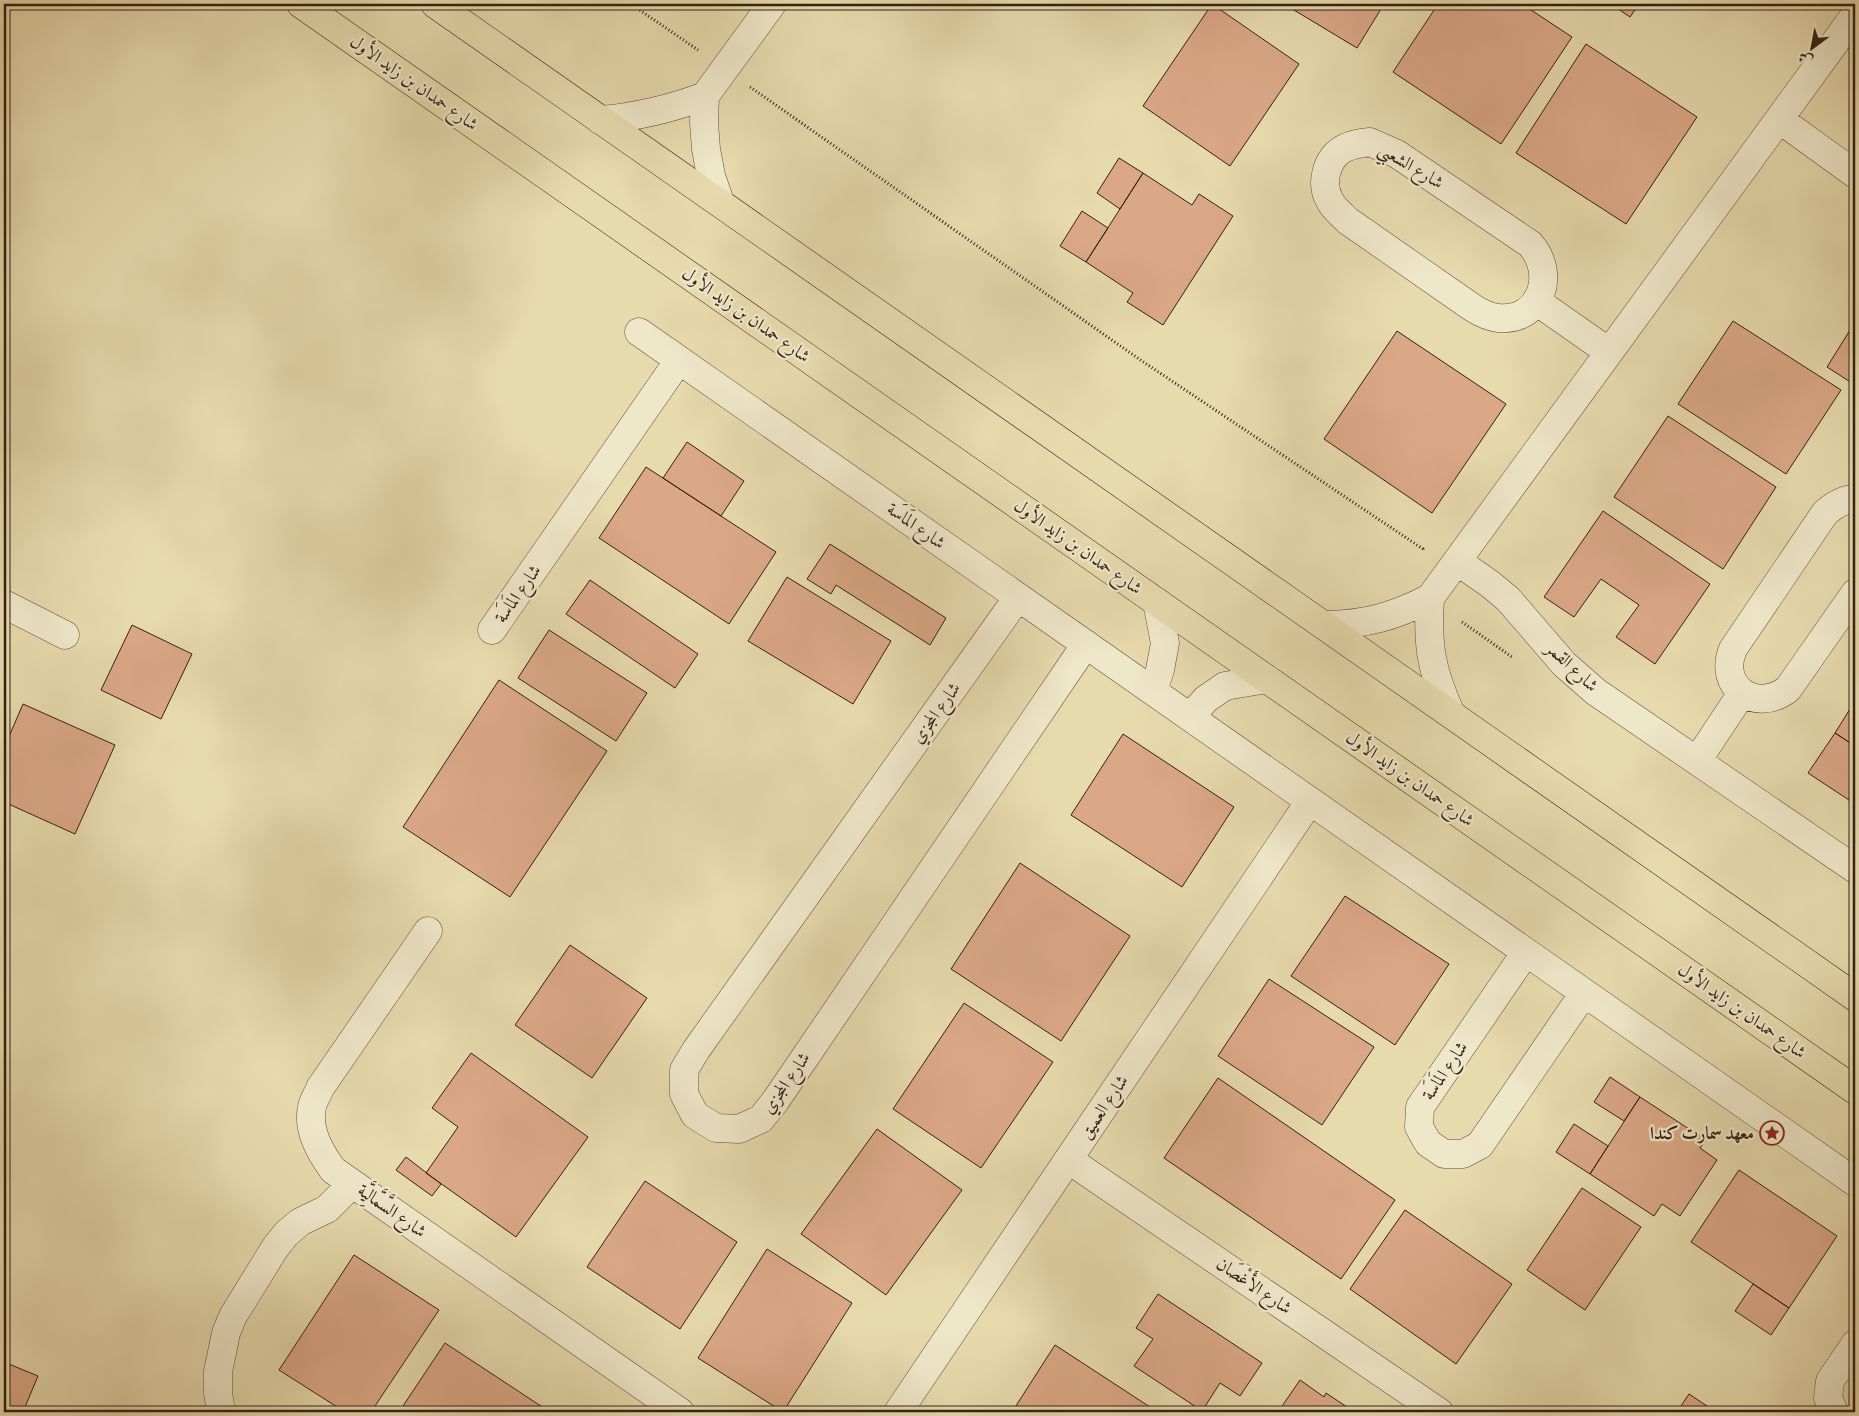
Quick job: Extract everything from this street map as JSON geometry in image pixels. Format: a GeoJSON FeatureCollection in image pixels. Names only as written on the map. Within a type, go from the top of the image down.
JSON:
{"type":"FeatureCollection","features":[{"type":"Feature","properties":{"kind":"main road","name":"شارع حمدان بن زايد الأول"},"geometry":{"type":"LineString","coordinates":[[301,4],[1855,1090]]}},
{"type":"Feature","properties":{"kind":"main road"},"geometry":{"type":"LineString","coordinates":[[435,4],[1855,997]]}},
{"type":"Feature","properties":{"kind":"street"},"geometry":{"type":"LineString","coordinates":[[720,202],[711,176],[706,149],[704,123],[705,96],[772,4]]}},
{"type":"Feature","properties":{"kind":"street"},"geometry":{"type":"LineString","coordinates":[[1325,625],[1352,625],[1380,620],[1406,611],[1430,598],[1855,15]]}},
{"type":"Feature","properties":{"kind":"street"},"geometry":{"type":"LineString","coordinates":[[600,120],[628,118],[654,113],[705,96]]}},
{"type":"Feature","properties":{"kind":"street"},"geometry":{"type":"LineString","coordinates":[[1778,119],[1855,174]]}},
{"type":"Feature","properties":{"kind":"street","name":"شارع الشعبي"},"geometry":{"type":"LineString","coordinates":[[1370,142],[1384,146],[1530,244],[1539,253],[1545,278],[1542,290],[1536,301],[1526,311],[1513,317],[1499,318],[1486,315],[1348,222],[1329,200],[1325,186],[1326,172],[1332,159],[1342,149],[1356,144],[1370,142]]}},
{"type":"Feature","properties":{"kind":"street"},"geometry":{"type":"LineString","coordinates":[[1536,301],[1609,352]]}},
{"type":"Feature","properties":{"kind":"street","name":"شارع المَاسَة"},"geometry":{"type":"LineString","coordinates":[[639,332],[1855,1182]]}},
{"type":"Feature","properties":{"kind":"street","name":"شارع المَاسَة"},"geometry":{"type":"LineString","coordinates":[[492,630],[680,360]]}},
{"type":"Feature","properties":{"kind":"street"},"geometry":{"type":"LineString","coordinates":[[1855,499],[1836,504],[1825,513],[1733,650],[1730,656],[1730,673],[1742,693],[1752,698],[1767,699],[1779,696],[1788,689],[1855,593]]}},
{"type":"Feature","properties":{"kind":"street","name":"شارع القمر"},"geometry":{"type":"LineString","coordinates":[[1458,561],[1508,599],[1554,654],[1596,692],[1855,869]]}},
{"type":"Feature","properties":{"kind":"street","name":"شارع المجزي"},"geometry":{"type":"LineString","coordinates":[[1018,597],[696,1050],[684,1070],[684,1094],[696,1115],[716,1128],[739,1129],[760,1119],[776,1100],[1086,644]]}},
{"type":"Feature","properties":{"kind":"street"},"geometry":{"type":"LineString","coordinates":[[1430,598],[1428,628],[1431,658],[1438,687],[1451,714]]}},
{"type":"Feature","properties":{"kind":"street"},"geometry":{"type":"LineString","coordinates":[[1153,691],[1160,670],[1165,643],[1157,602]]}},
{"type":"Feature","properties":{"kind":"street"},"geometry":{"type":"LineString","coordinates":[[4,604],[66,635]]}},
{"type":"Feature","properties":{"kind":"street"},"geometry":{"type":"LineString","coordinates":[[1190,717],[1206,699],[1225,686],[1267,679]]}},
{"type":"Feature","properties":{"kind":"street"},"geometry":{"type":"LineString","coordinates":[[1698,761],[1742,693]]}},
{"type":"Feature","properties":{"kind":"street","name":"شارع العميق"},"geometry":{"type":"LineString","coordinates":[[898,1412],[1310,801]]}},
{"type":"Feature","properties":{"kind":"street","name":"شارع السَّمَّالِيَّة"},"geometry":{"type":"LineString","coordinates":[[428,931],[320,1088],[312,1107],[313,1130],[319,1151],[333,1170],[352,1184],[680,1412]]}},
{"type":"Feature","properties":{"kind":"street","name":"شارع المَاسَة"},"geometry":{"type":"LineString","coordinates":[[1526,952],[1420,1107],[1419,1127],[1428,1143],[1444,1154],[1463,1154],[1480,1144],[1584,993]]}},
{"type":"Feature","properties":{"kind":"street","name":"شارع الأَغْصَان"},"geometry":{"type":"LineString","coordinates":[[1069,1160],[1439,1412]]}},
{"type":"Feature","properties":{"kind":"street"},"geometry":{"type":"LineString","coordinates":[[221,1412],[218,1393],[218,1372],[226,1334],[233,1316],[275,1248],[286,1234],[300,1222],[327,1209],[352,1184]]}},
{"type":"Feature","properties":{"kind":"street"},"geometry":{"type":"LineString","coordinates":[[1834,1412],[1828,1398],[1830,1381],[1855,1344]]}},
{"type":"Feature","properties":{"kind":"path"},"geometry":{"type":"LineString","coordinates":[[631,4],[1142,361],[1423,549],[1419,557]]}},
{"type":"Feature","properties":{"kind":"path"},"geometry":{"type":"LineString","coordinates":[[1430,598],[1514,658]]}},
{"type":"Feature","properties":{"kind":"building"},"geometry":{"type":"Polygon","coordinates":[[[1212,4],[1299,64],[1230,166],[1143,106],[1212,4]]]}},
{"type":"Feature","properties":{"kind":"building"},"geometry":{"type":"Polygon","coordinates":[[[1284,4],[1384,4],[1357,48],[1284,4]]]}},
{"type":"Feature","properties":{"kind":"building"},"geometry":{"type":"Polygon","coordinates":[[[1438,4],[1522,4],[1572,37],[1501,144],[1393,72],[1438,4]]]}},
{"type":"Feature","properties":{"kind":"building"},"geometry":{"type":"Polygon","coordinates":[[[1611,4],[1639,4],[1630,17],[1611,4]]]}},
{"type":"Feature","properties":{"kind":"building"},"geometry":{"type":"Polygon","coordinates":[[[1586,44],[1697,117],[1626,224],[1516,153],[1586,44]]]}},
{"type":"Feature","properties":{"kind":"building"},"geometry":{"type":"Polygon","coordinates":[[[1119,158],[1143,173],[1120,209],[1097,193],[1119,158]]]}},
{"type":"Feature","properties":{"kind":"building"},"geometry":{"type":"Polygon","coordinates":[[[1143,173],[1192,205],[1199,194],[1233,216],[1163,325],[1127,302],[1133,293],[1086,262],[1143,173]]]}},
{"type":"Feature","properties":{"kind":"building"},"geometry":{"type":"Polygon","coordinates":[[[1082,211],[1108,228],[1086,262],[1060,246],[1082,211]]]}},
{"type":"Feature","properties":{"kind":"building"},"geometry":{"type":"Polygon","coordinates":[[[1733,321],[1841,390],[1786,474],[1678,404],[1733,321]]]}},
{"type":"Feature","properties":{"kind":"building"},"geometry":{"type":"Polygon","coordinates":[[[1855,322],[1855,385],[1827,367],[1855,322]]]}},
{"type":"Feature","properties":{"kind":"building"},"geometry":{"type":"Polygon","coordinates":[[[1397,331],[1506,404],[1432,513],[1324,439],[1397,331]]]}},
{"type":"Feature","properties":{"kind":"building"},"geometry":{"type":"Polygon","coordinates":[[[1668,416],[1776,487],[1723,569],[1614,497],[1668,416]]]}},
{"type":"Feature","properties":{"kind":"building"},"geometry":{"type":"Polygon","coordinates":[[[687,442],[744,481],[721,516],[663,478],[687,442]]]}},
{"type":"Feature","properties":{"kind":"building"},"geometry":{"type":"Polygon","coordinates":[[[646,467],[776,552],[729,624],[599,538],[646,467]]]}},
{"type":"Feature","properties":{"kind":"building"},"geometry":{"type":"Polygon","coordinates":[[[1603,511],[1710,584],[1655,664],[1616,637],[1639,605],[1601,579],[1574,617],[1544,597],[1603,511]]]}},
{"type":"Feature","properties":{"kind":"building"},"geometry":{"type":"Polygon","coordinates":[[[830,544],[946,618],[930,645],[836,585],[831,594],[807,579],[830,544]]]}},
{"type":"Feature","properties":{"kind":"building"},"geometry":{"type":"Polygon","coordinates":[[[787,577],[891,641],[853,704],[748,641],[787,577]]]}},
{"type":"Feature","properties":{"kind":"building"},"geometry":{"type":"Polygon","coordinates":[[[590,580],[698,654],[675,688],[566,614],[590,580]]]}},
{"type":"Feature","properties":{"kind":"building"},"geometry":{"type":"Polygon","coordinates":[[[132,625],[192,654],[161,719],[101,690],[132,625]]]}},
{"type":"Feature","properties":{"kind":"building"},"geometry":{"type":"Polygon","coordinates":[[[549,630],[647,693],[616,741],[518,678],[549,630]]]}},
{"type":"Feature","properties":{"kind":"building"},"geometry":{"type":"Polygon","coordinates":[[[499,680],[607,751],[510,897],[403,827],[499,680]]]}},
{"type":"Feature","properties":{"kind":"building"},"geometry":{"type":"Polygon","coordinates":[[[1855,701],[1855,746],[1835,733],[1855,701]]]}},
{"type":"Feature","properties":{"kind":"building"},"geometry":{"type":"Polygon","coordinates":[[[23,704],[115,745],[75,834],[4,802],[4,748],[23,704]]]}},
{"type":"Feature","properties":{"kind":"building"},"geometry":{"type":"Polygon","coordinates":[[[1835,733],[1855,746],[1855,804],[1808,773],[1835,733]]]}},
{"type":"Feature","properties":{"kind":"building"},"geometry":{"type":"Polygon","coordinates":[[[1123,734],[1234,807],[1182,887],[1071,815],[1123,734]]]}},
{"type":"Feature","properties":{"kind":"building"},"geometry":{"type":"Polygon","coordinates":[[[1020,863],[1130,936],[1061,1041],[951,969],[1020,863]]]}},
{"type":"Feature","properties":{"kind":"building"},"geometry":{"type":"Polygon","coordinates":[[[1345,896],[1449,964],[1395,1045],[1291,976],[1345,896]]]}},
{"type":"Feature","properties":{"kind":"building"},"geometry":{"type":"Polygon","coordinates":[[[570,945],[647,998],[592,1078],[515,1025],[570,945]]]}},
{"type":"Feature","properties":{"kind":"building"},"geometry":{"type":"Polygon","coordinates":[[[1269,979],[1374,1047],[1322,1125],[1218,1056],[1269,979]]]}},
{"type":"Feature","properties":{"kind":"building"},"geometry":{"type":"Polygon","coordinates":[[[964,1003],[1053,1062],[981,1168],[893,1109],[964,1003]]]}},
{"type":"Feature","properties":{"kind":"building"},"geometry":{"type":"Polygon","coordinates":[[[471,1053],[588,1137],[516,1237],[426,1173],[458,1127],[432,1108],[471,1053]]]}},
{"type":"Feature","properties":{"kind":"building"},"geometry":{"type":"Polygon","coordinates":[[[1610,1077],[1640,1097],[1624,1121],[1594,1102],[1610,1077]]]}},
{"type":"Feature","properties":{"kind":"building"},"geometry":{"type":"Polygon","coordinates":[[[1218,1078],[1395,1200],[1341,1279],[1164,1158],[1218,1078]]]}},
{"type":"Feature","properties":{"kind":"building"},"geometry":{"type":"Polygon","coordinates":[[[1640,1097],[1706,1140],[1700,1148],[1717,1160],[1680,1216],[1662,1204],[1654,1216],[1590,1174],[1640,1097]]]}},
{"type":"Feature","properties":{"kind":"building"},"geometry":{"type":"Polygon","coordinates":[[[1574,1124],[1608,1146],[1590,1174],[1556,1152],[1574,1124]]]}},
{"type":"Feature","properties":{"kind":"building"},"geometry":{"type":"Polygon","coordinates":[[[877,1129],[962,1190],[886,1295],[801,1234],[877,1129]]]}},
{"type":"Feature","properties":{"kind":"building"},"geometry":{"type":"Polygon","coordinates":[[[406,1157],[441,1184],[432,1196],[396,1170],[406,1157]]]}},
{"type":"Feature","properties":{"kind":"building"},"geometry":{"type":"Polygon","coordinates":[[[1739,1170],[1837,1236],[1789,1308],[1691,1242],[1739,1170]]]}},
{"type":"Feature","properties":{"kind":"building"},"geometry":{"type":"Polygon","coordinates":[[[645,1181],[737,1242],[680,1329],[587,1267],[645,1181]]]}},
{"type":"Feature","properties":{"kind":"building"},"geometry":{"type":"Polygon","coordinates":[[[1582,1188],[1641,1227],[1585,1310],[1527,1270],[1582,1188]]]}},
{"type":"Feature","properties":{"kind":"building"},"geometry":{"type":"Polygon","coordinates":[[[1405,1210],[1512,1284],[1456,1364],[1350,1289],[1405,1210]]]}},
{"type":"Feature","properties":{"kind":"building"},"geometry":{"type":"Polygon","coordinates":[[[767,1249],[852,1303],[783,1412],[698,1358],[767,1249]]]}},
{"type":"Feature","properties":{"kind":"building"},"geometry":{"type":"Polygon","coordinates":[[[354,1255],[439,1310],[371,1412],[345,1412],[279,1370],[354,1255]]]}},
{"type":"Feature","properties":{"kind":"building"},"geometry":{"type":"Polygon","coordinates":[[[1753,1284],[1789,1308],[1771,1335],[1735,1311],[1753,1284]]]}},
{"type":"Feature","properties":{"kind":"building"},"geometry":{"type":"Polygon","coordinates":[[[1158,1294],[1262,1363],[1240,1396],[1220,1383],[1202,1411],[1134,1366],[1153,1339],[1136,1328],[1158,1294]]]}},
{"type":"Feature","properties":{"kind":"building"},"geometry":{"type":"Polygon","coordinates":[[[445,1343],[550,1412],[399,1412],[445,1343]]]}},
{"type":"Feature","properties":{"kind":"building"},"geometry":{"type":"Polygon","coordinates":[[[1055,1345],[1150,1407],[1146,1412],[1012,1412],[1055,1345]]]}},
{"type":"Feature","properties":{"kind":"building"},"geometry":{"type":"Polygon","coordinates":[[[4,1362],[38,1376],[23,1412],[4,1412],[4,1362]]]}},
{"type":"Feature","properties":{"kind":"building"},"geometry":{"type":"Polygon","coordinates":[[[1300,1380],[1324,1397],[1326,1393],[1350,1409],[1348,1412],[1278,1412],[1300,1380]]]}},
{"type":"Feature","properties":{"kind":"building"},"geometry":{"type":"Polygon","coordinates":[[[1689,1394],[1716,1412],[1677,1412],[1689,1394]]]}},
{"type":"Feature","properties":{"kind":"building"},"geometry":{"type":"Polygon","coordinates":[[[584,1406],[594,1412],[580,1412],[584,1406]]]}},
{"type":"Feature","properties":{"kind":"place","name":"معهد سمارت كندا"},"geometry":{"type":"Point","coordinates":[1772,1133]}}]}
